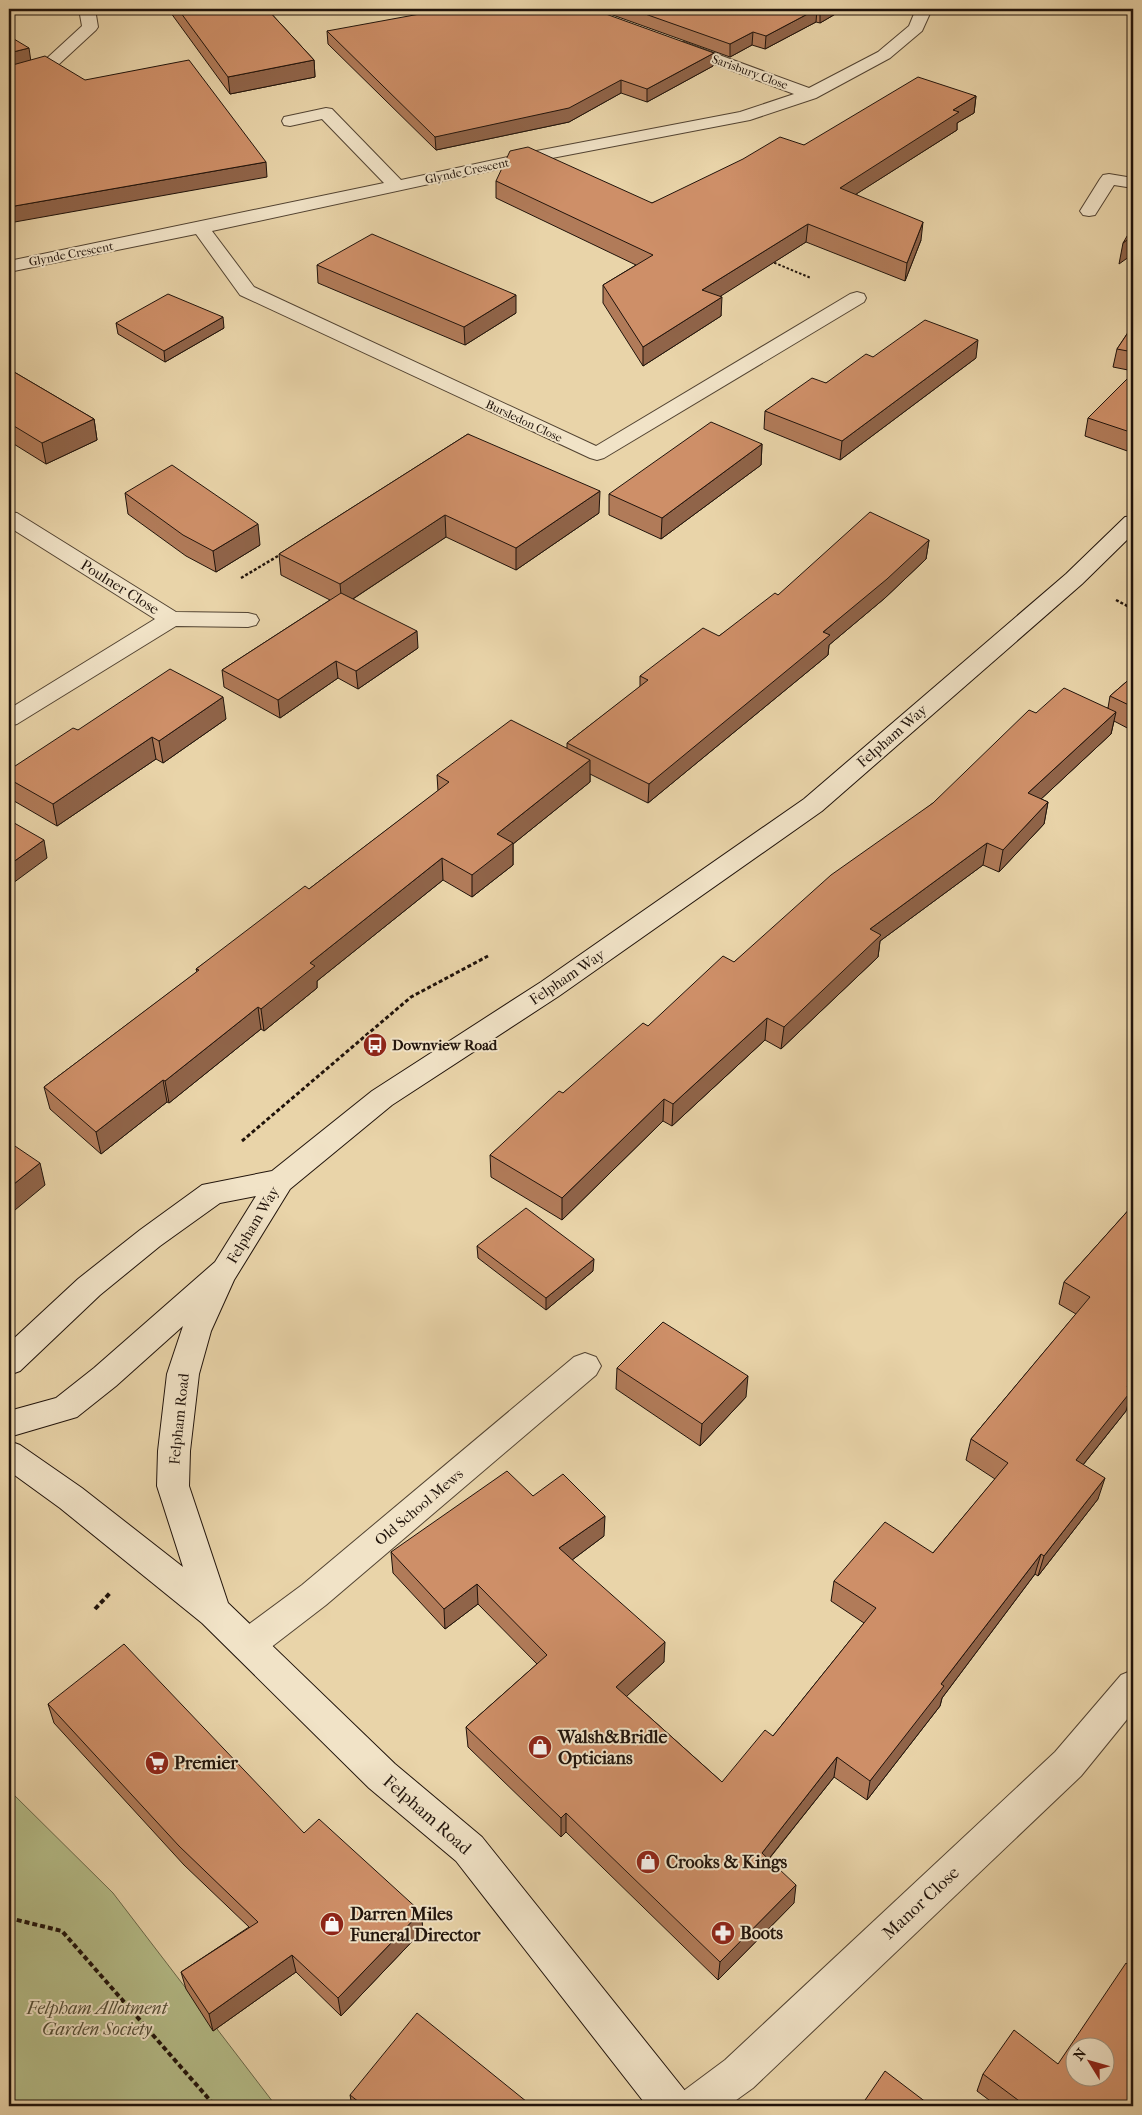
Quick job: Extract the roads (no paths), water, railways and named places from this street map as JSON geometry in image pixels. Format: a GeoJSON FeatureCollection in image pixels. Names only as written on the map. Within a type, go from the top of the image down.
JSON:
{"type":"FeatureCollection","features":[{"type":"Feature","properties":{"kind":"street"},"geometry":{"type":"LineString","coordinates":[[9,75],[51,63],[90,28],[87,9]]}},
{"type":"Feature","properties":{"kind":"street","name":"Glynde Crescent"},"geometry":{"type":"LineString","coordinates":[[9,267],[526,158],[744,116],[810,94],[884,55],[916,28],[924,9]]}},
{"type":"Feature","properties":{"kind":"street","name":"Sarisbury Close"},"geometry":{"type":"LineString","coordinates":[[661,39],[810,94]]}},
{"type":"Feature","properties":{"kind":"street"},"geometry":{"type":"LineString","coordinates":[[290,121],[326,113],[397,186]]}},
{"type":"Feature","properties":{"kind":"street"},"geometry":{"type":"LineString","coordinates":[[1089,211],[1109,179],[1133,183]]}},
{"type":"Feature","properties":{"kind":"street","name":"Bursledon Close"},"geometry":{"type":"LineString","coordinates":[[201,228],[247,291],[597,454],[857,298]]}},
{"type":"Feature","properties":{"kind":"street","name":"Poulner Close"},"geometry":{"type":"LineString","coordinates":[[9,518],[171,619],[88,672],[9,719]]}},
{"type":"Feature","properties":{"kind":"street","name":"Felpham Way"},"geometry":{"type":"LineString","coordinates":[[9,1424],[66,1408],[105,1377],[226,1270],[280,1181],[382,1098],[550,989],[812,805],[1074,579],[1133,522]]}},
{"type":"Feature","properties":{"kind":"street"},"geometry":{"type":"LineString","coordinates":[[171,619],[248,620]]}},
{"type":"Feature","properties":{"kind":"street"},"geometry":{"type":"LineString","coordinates":[[9,1362],[89,1287],[150,1238],[212,1193],[280,1181]]}},
{"type":"Feature","properties":{"kind":"street","name":"Felpham Road"},"geometry":{"type":"LineString","coordinates":[[214,1612],[174,1486],[174,1451],[183,1374],[196,1331],[226,1270]]}},
{"type":"Feature","properties":{"kind":"street","name":"Old School Mews"},"geometry":{"type":"LineString","coordinates":[[249,1644],[314,1595],[586,1366]]}},
{"type":"Feature","properties":{"kind":"street","name":"Felpham Road"},"geometry":{"type":"LineString","coordinates":[[9,1454],[52,1483],[147,1556],[214,1612],[249,1644],[382,1776],[469,1849],[672,2106]]}},
{"type":"Feature","properties":{"kind":"street","name":"Manor Close"},"geometry":{"type":"LineString","coordinates":[[696,2106],[739,2074],[1068,1764],[1133,1686]]}},
{"type":"Feature","properties":{"kind":"place","name":"Downview Road"},"geometry":{"type":"Point","coordinates":[375,1045]}},
{"type":"Feature","properties":{"kind":"place","name":"Walsh&Bridle Opticians"},"geometry":{"type":"Point","coordinates":[540,1747]}},
{"type":"Feature","properties":{"kind":"place","name":"Premier"},"geometry":{"type":"Point","coordinates":[157,1763]}},
{"type":"Feature","properties":{"kind":"place","name":"Crooks & Kings"},"geometry":{"type":"Point","coordinates":[648,1862]}},
{"type":"Feature","properties":{"kind":"place","name":"Darren Miles Funeral Director"},"geometry":{"type":"Point","coordinates":[332,1924]}},
{"type":"Feature","properties":{"kind":"place","name":"Boots"},"geometry":{"type":"Point","coordinates":[723,1933]}},
{"type":"Feature","properties":{"kind":"park label","name":"Felpham Allotment Garden Society"},"geometry":{"type":"Point","coordinates":[97,2018]}}]}
